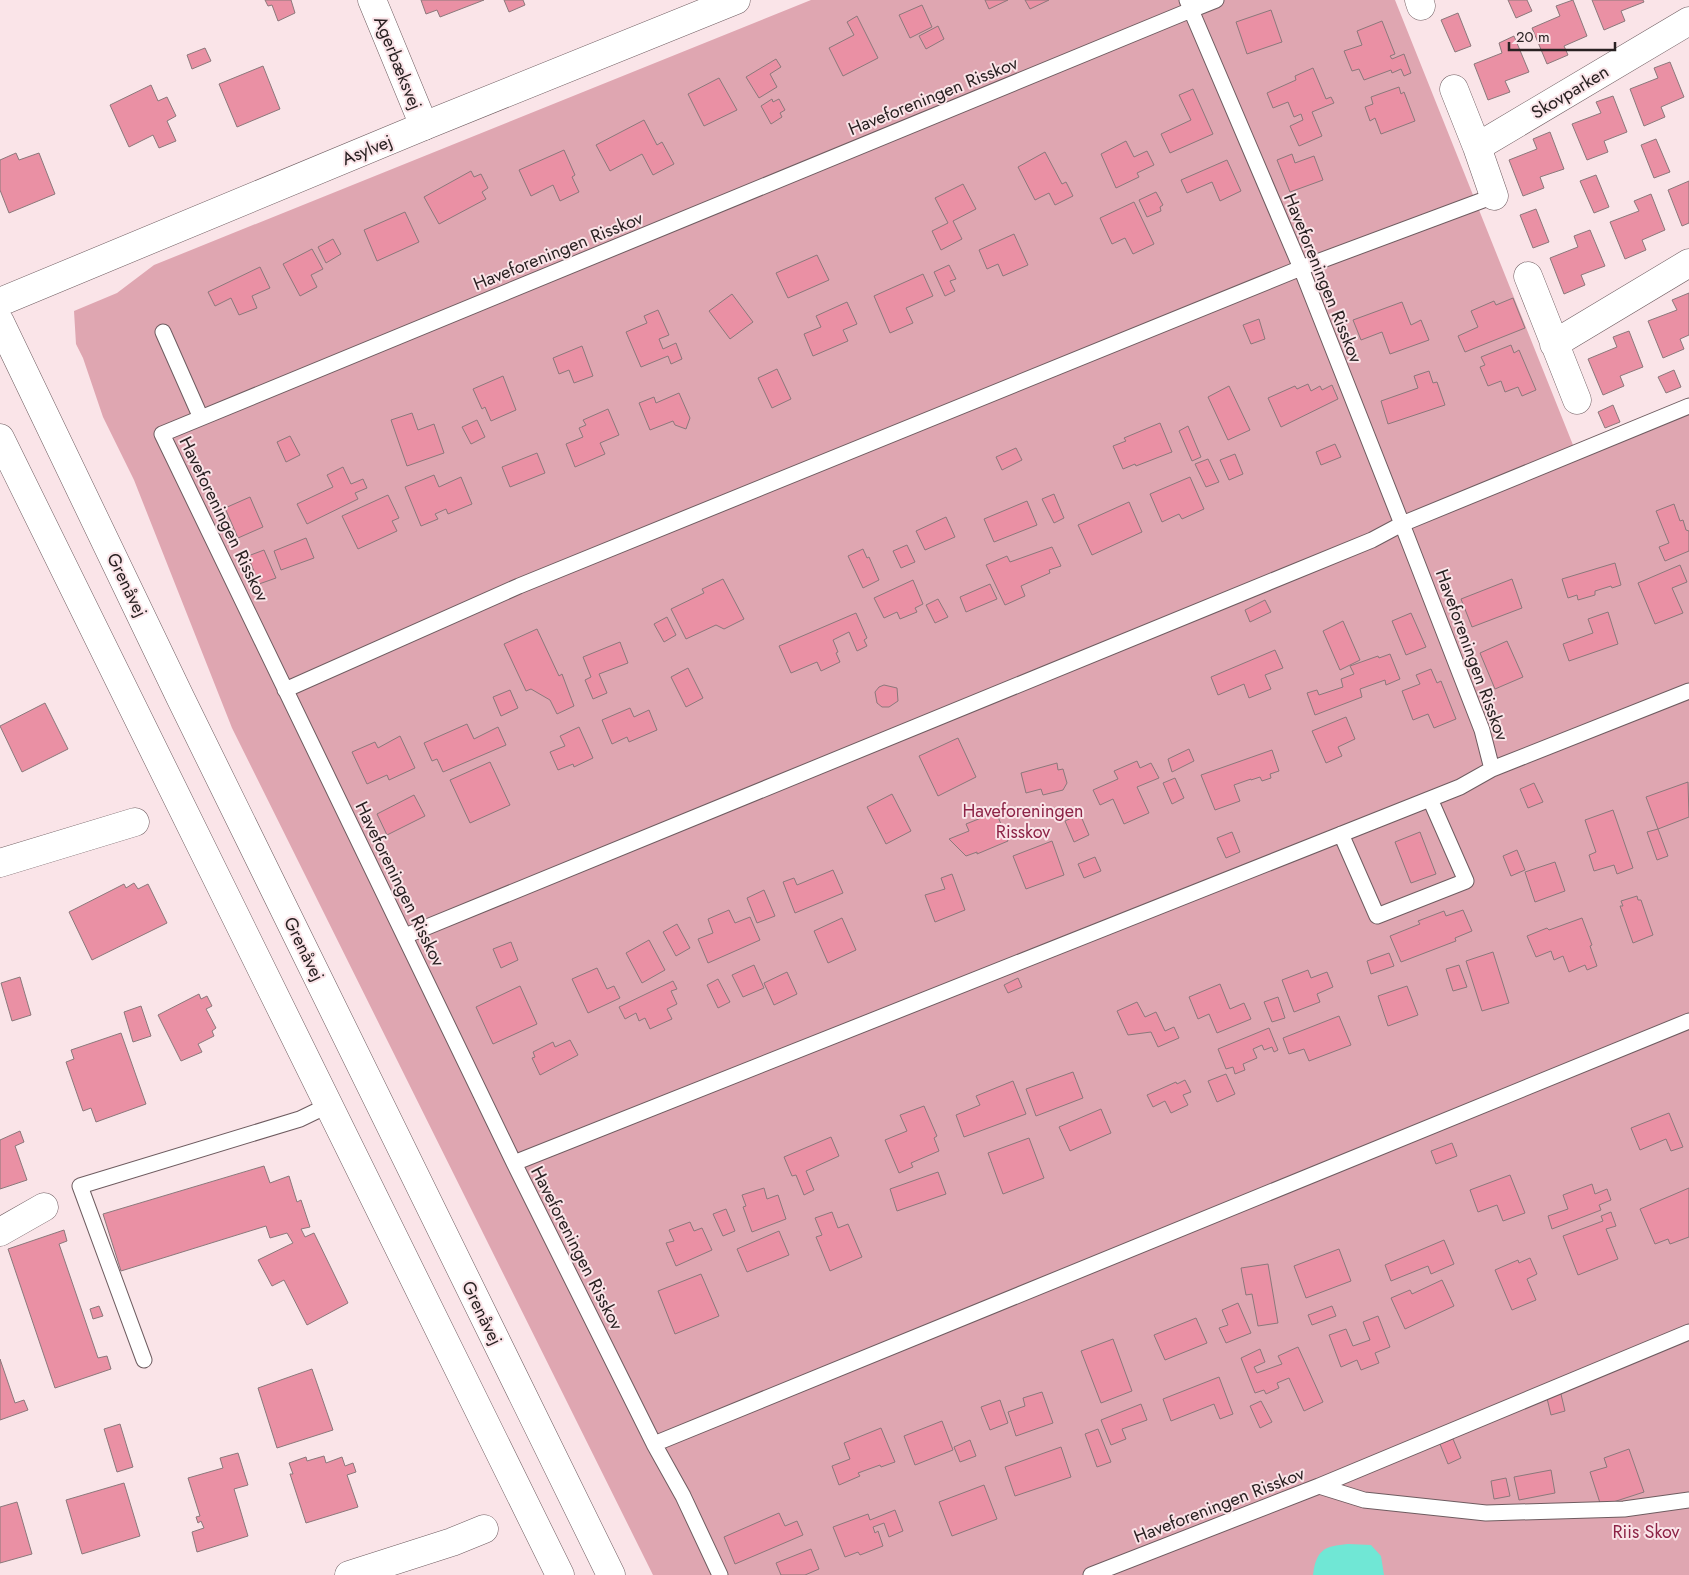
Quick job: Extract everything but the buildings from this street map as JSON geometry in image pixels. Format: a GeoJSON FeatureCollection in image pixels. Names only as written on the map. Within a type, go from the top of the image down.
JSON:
{"type":"FeatureCollection","features":[{"type":"Feature","properties":{"kind":"street","name":"Agerbæksvej"},"geometry":{"type":"LineString","coordinates":[[372,0],[424,126]]}},
{"type":"Feature","properties":{"kind":"street","name":"Asylvej"},"geometry":{"type":"LineString","coordinates":[[0,302],[424,126],[736,0]]}},
{"type":"Feature","properties":{"kind":"street","name":"Skovparken"},"geometry":{"type":"LineString","coordinates":[[1477,147],[1689,21]]}},
{"type":"Feature","properties":{"kind":"street"},"geometry":{"type":"LineString","coordinates":[[1454,89],[1494,196]]}},
{"type":"Feature","properties":{"kind":"street"},"geometry":{"type":"LineString","coordinates":[[1554,344],[1689,262]]}},
{"type":"Feature","properties":{"kind":"street"},"geometry":{"type":"LineString","coordinates":[[1528,276],[1577,400]]}},
{"type":"Feature","properties":{"kind":"street","name":"Grenåvej"},"geometry":{"type":"LineString","coordinates":[[0,322],[189,715],[611,1575]]}},
{"type":"Feature","properties":{"kind":"street"},"geometry":{"type":"LineString","coordinates":[[0,438],[560,1575]]}},
{"type":"Feature","properties":{"kind":"street"},"geometry":{"type":"LineString","coordinates":[[0,863],[135,822]]}},
{"type":"Feature","properties":{"kind":"street"},"geometry":{"type":"LineString","coordinates":[[0,1232],[44,1207]]}},
{"type":"Feature","properties":{"kind":"street"},"geometry":{"type":"LineString","coordinates":[[349,1575],[452,1542],[484,1529]]}},
{"type":"Feature","properties":{"kind":"lane"},"geometry":{"type":"LineString","coordinates":[[1189,5],[1216,0]]}},
{"type":"Feature","properties":{"kind":"lane","name":"Haveforeningen Risskov"},"geometry":{"type":"LineString","coordinates":[[720,1575],[683,1496],[654,1444],[514,1163],[162,434],[1189,5],[1300,268],[1402,524],[1482,730],[1492,770],[1689,691]]}},
{"type":"Feature","properties":{"kind":"lane"},"geometry":{"type":"LineString","coordinates":[[285,690],[519,586],[1300,268],[1494,196]]}},
{"type":"Feature","properties":{"kind":"lane"},"geometry":{"type":"LineString","coordinates":[[163,332],[201,418]]}},
{"type":"Feature","properties":{"kind":"lane"},"geometry":{"type":"LineString","coordinates":[[404,936],[1372,540],[1402,524],[1689,406]]}},
{"type":"Feature","properties":{"kind":"lane"},"geometry":{"type":"LineString","coordinates":[[514,1163],[1460,787],[1492,770]]}},
{"type":"Feature","properties":{"kind":"lane"},"geometry":{"type":"LineString","coordinates":[[1341,834],[1377,916],[1466,881],[1430,799]]}},
{"type":"Feature","properties":{"kind":"lane"},"geometry":{"type":"LineString","coordinates":[[654,1444],[1689,1021]]}},
{"type":"Feature","properties":{"kind":"lane"},"geometry":{"type":"LineString","coordinates":[[144,1360],[80,1186],[300,1119],[328,1105]]}},
{"type":"Feature","properties":{"kind":"lane"},"geometry":{"type":"LineString","coordinates":[[1319,1486],[1689,1332]]}},
{"type":"Feature","properties":{"kind":"lane","name":"Haveforeningen Risskov"},"geometry":{"type":"LineString","coordinates":[[1091,1575],[1319,1486],[1364,1500],[1486,1513],[1624,1509],[1689,1500]]}},
{"type":"Feature","properties":{"kind":"green space","name":"Haveforeningen Risskov"},"geometry":{"type":"Polygon","coordinates":[[[811,0],[1395,0],[1573,445],[1689,401],[1689,1575],[653,1575],[232,728],[134,480],[103,417],[83,358],[76,344],[74,311],[117,293],[154,265],[811,0]]]}},
{"type":"Feature","properties":{"kind":"shaded area"},"geometry":{"type":"Polygon","coordinates":[[[1348,1544],[1371,1545],[1381,1556],[1384,1575],[1313,1575],[1316,1560],[1323,1551],[1333,1546],[1348,1544]]]}},
{"type":"Feature","properties":{"kind":"park label","name":"Riis Skov"},"geometry":{"type":"Point","coordinates":[1646,1532]}}]}
